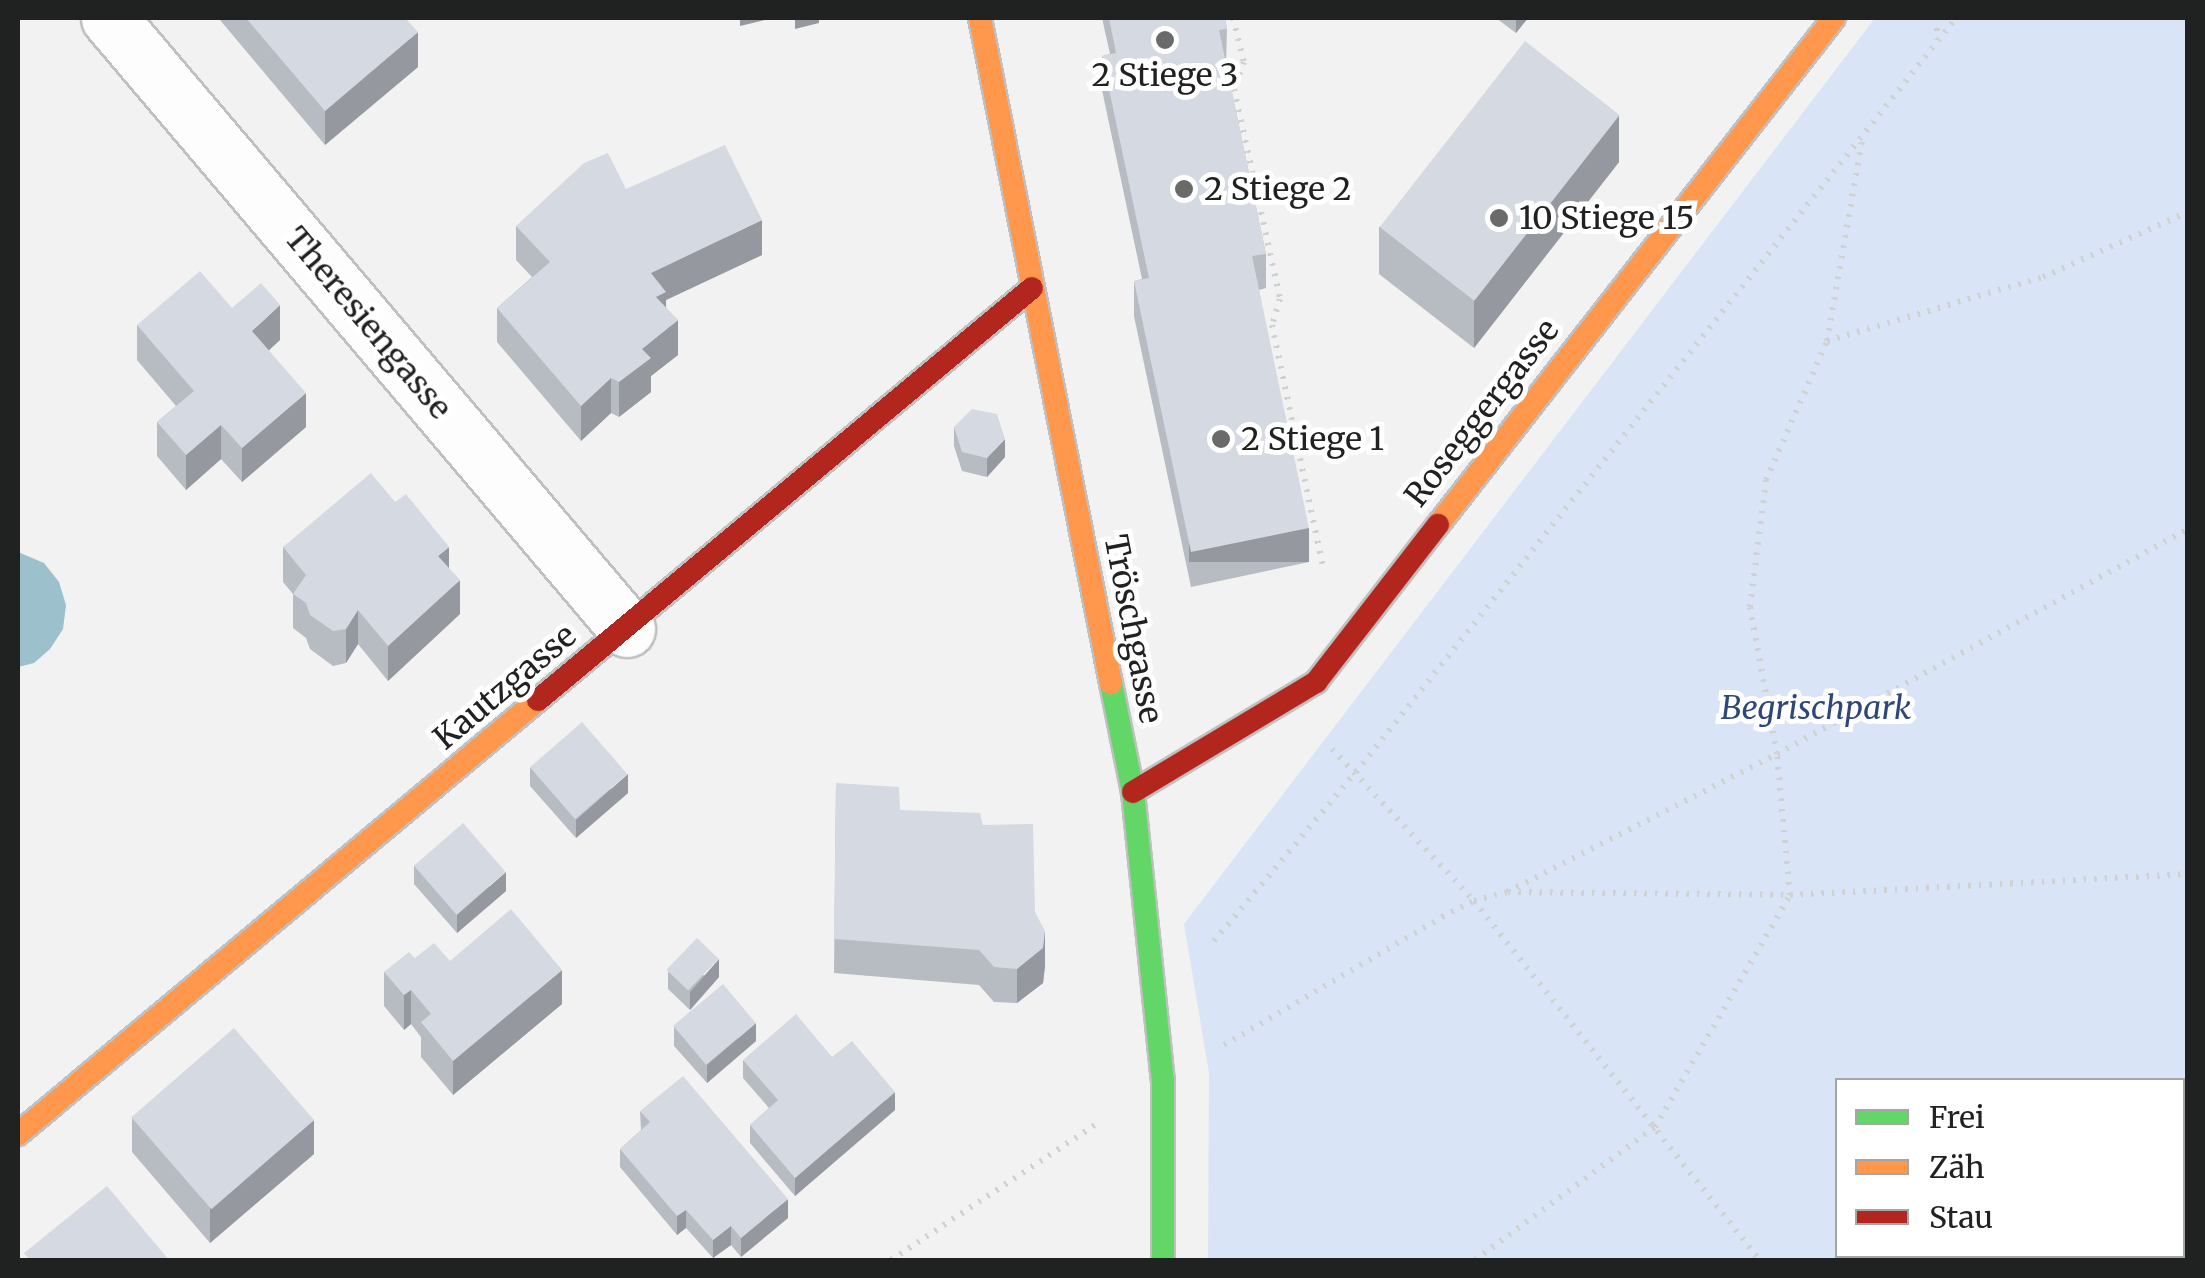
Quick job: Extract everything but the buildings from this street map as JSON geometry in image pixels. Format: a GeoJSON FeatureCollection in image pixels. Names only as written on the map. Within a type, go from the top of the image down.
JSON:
{"type":"FeatureCollection","features":[{"type":"Feature","properties":{"kind":"street","name":"Theresiengasse"},"geometry":{"type":"LineString","coordinates":[[110,18],[627,629]]}},
{"type":"Feature","properties":{"kind":"street","name":"Tröschgasse"},"geometry":{"type":"LineString","coordinates":[[980,18],[1133,792],[1163,1080],[1163,1260]]}},
{"type":"Feature","properties":{"kind":"street","name":"Roseggergasse"},"geometry":{"type":"LineString","coordinates":[[1133,792],[1316,682],[1834,18]]}},
{"type":"Feature","properties":{"kind":"street","name":"Kautzgasse"},"geometry":{"type":"LineString","coordinates":[[18,1134],[1032,288]]}},
{"type":"Feature","properties":{"kind":"path"},"geometry":{"type":"LineString","coordinates":[[1233,18],[1244,62],[1234,89],[1280,299],[1272,325],[1340,647]]}},
{"type":"Feature","properties":{"kind":"path"},"geometry":{"type":"LineString","coordinates":[[1937,18],[1937,40]]}},
{"type":"Feature","properties":{"kind":"path"},"geometry":{"type":"LineString","coordinates":[[1208,948],[1356,772],[1956,18]]}},
{"type":"Feature","properties":{"kind":"path"},"geometry":{"type":"LineString","coordinates":[[1476,1260],[1655,1127],[1790,895],[1777,754],[1750,606],[1766,480],[1827,341],[1862,140]]}},
{"type":"Feature","properties":{"kind":"path"},"geometry":{"type":"LineString","coordinates":[[1827,341],[2043,276],[2188,212]]}},
{"type":"Feature","properties":{"kind":"path"},"geometry":{"type":"LineString","coordinates":[[891,1260],[1163,1080],[1474,900],[1506,892],[1777,754],[2188,530]]}},
{"type":"Feature","properties":{"kind":"path"},"geometry":{"type":"LineString","coordinates":[[1338,755],[1474,900],[1760,1260]]}},
{"type":"Feature","properties":{"kind":"path"},"geometry":{"type":"LineString","coordinates":[[1506,892],[1790,895],[2188,874]]}},
{"type":"Feature","properties":{"kind":"green space","name":"Begrischpark"},"geometry":{"type":"Polygon","coordinates":[[[1875,18],[2187,18],[2187,1260],[1208,1260],[1209,1073],[1184,924],[1875,18]]]}},
{"type":"Feature","properties":{"kind":"shaded area"},"geometry":{"type":"Polygon","coordinates":[[[18,552],[44,563],[59,582],[66,605],[63,629],[50,649],[34,663],[18,667],[18,552]]]}},
{"type":"Feature","properties":{"kind":"traffic: fast"},"geometry":{"type":"LineString","coordinates":[[1111,683],[1133,792],[1163,1080],[1163,1260]]}},
{"type":"Feature","properties":{"kind":"traffic: slow"},"geometry":{"type":"LineString","coordinates":[[980,18],[1111,683]]}},
{"type":"Feature","properties":{"kind":"traffic: slow"},"geometry":{"type":"LineString","coordinates":[[1438,525],[1834,18]]}},
{"type":"Feature","properties":{"kind":"traffic: slow"},"geometry":{"type":"LineString","coordinates":[[18,1134],[538,700]]}},
{"type":"Feature","properties":{"kind":"traffic: jam"},"geometry":{"type":"LineString","coordinates":[[538,700],[1032,288]]}},
{"type":"Feature","properties":{"kind":"traffic: jam"},"geometry":{"type":"LineString","coordinates":[[1133,792],[1316,682],[1438,525]]}},
{"type":"Feature","properties":{"kind":"place","name":"2 Stiege 3"},"geometry":{"type":"Point","coordinates":[1165,40]}},
{"type":"Feature","properties":{"kind":"place","name":"2 Stiege 2"},"geometry":{"type":"Point","coordinates":[1184,189]}},
{"type":"Feature","properties":{"kind":"place","name":"10 Stiege 15"},"geometry":{"type":"Point","coordinates":[1499,218]}},
{"type":"Feature","properties":{"kind":"place","name":"2 Stiege 1"},"geometry":{"type":"Point","coordinates":[1221,439]}}]}
